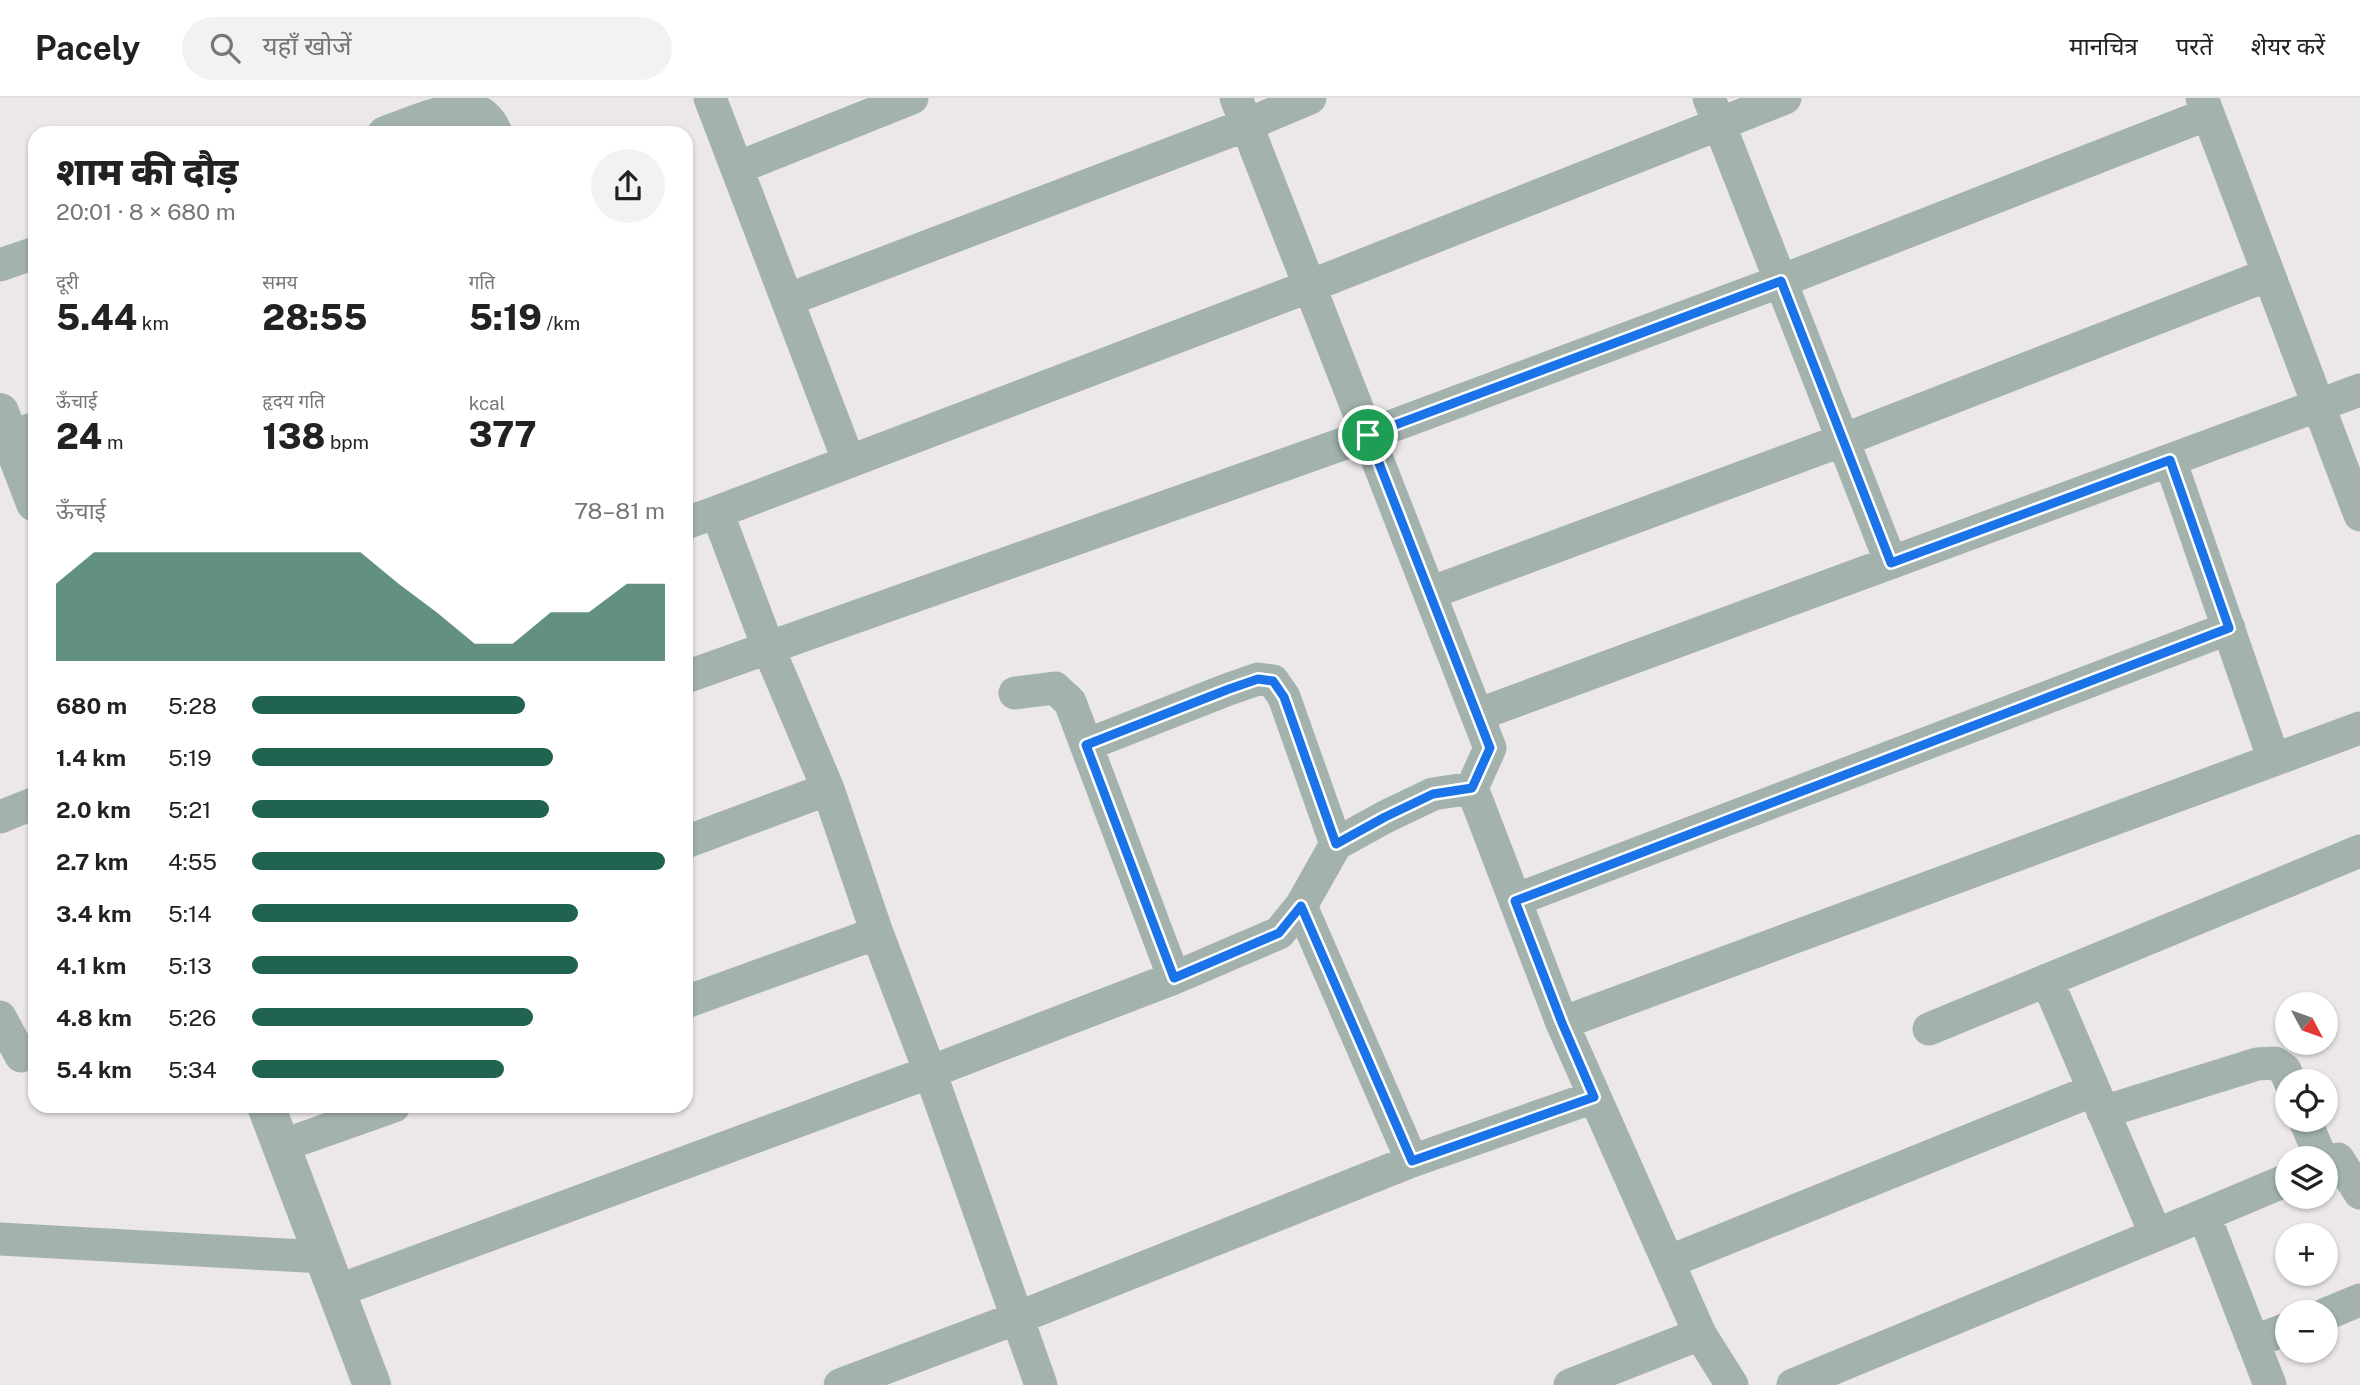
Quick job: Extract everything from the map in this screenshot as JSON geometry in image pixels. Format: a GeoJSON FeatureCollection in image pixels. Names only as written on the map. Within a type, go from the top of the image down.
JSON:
{"type":"FeatureCollection","features":[{"type":"Feature","properties":{"kind":"street"},"geometry":{"type":"LineString","coordinates":[[710,98],[849,462]]}},
{"type":"Feature","properties":{"kind":"street"},"geometry":{"type":"LineString","coordinates":[[737,168],[912,98]]}},
{"type":"Feature","properties":{"kind":"street"},"geometry":{"type":"LineString","coordinates":[[787,300],[1241,111],[1310,98]]}},
{"type":"Feature","properties":{"kind":"street"},"geometry":{"type":"LineString","coordinates":[[1041,1385],[877,933],[828,789],[768,647],[701,517],[1310,286],[1714,111],[1785,98]]}},
{"type":"Feature","properties":{"kind":"street"},"geometry":{"type":"LineString","coordinates":[[693,674],[1368,435],[1781,281],[2205,106],[2360,515]]}},
{"type":"Feature","properties":{"kind":"street"},"geometry":{"type":"LineString","coordinates":[[404,126],[445,112],[463,111],[480,112],[493,126]]}},
{"type":"Feature","properties":{"kind":"street"},"geometry":{"type":"LineString","coordinates":[[1241,111],[1490,748],[1472,788],[1562,1023],[1700,1334],[1732,1385]]}},
{"type":"Feature","properties":{"kind":"street"},"geometry":{"type":"LineString","coordinates":[[1714,111],[1891,563]]}},
{"type":"Feature","properties":{"kind":"street"},"geometry":{"type":"LineString","coordinates":[[0,265],[28,255]]}},
{"type":"Feature","properties":{"kind":"street"},"geometry":{"type":"LineString","coordinates":[[1430,593],[1843,440],[2252,281],[2270,278]]}},
{"type":"Feature","properties":{"kind":"street"},"geometry":{"type":"LineString","coordinates":[[1477,715],[2360,390]]}},
{"type":"Feature","properties":{"kind":"street"},"geometry":{"type":"LineString","coordinates":[[15,426],[28,476]]}},
{"type":"Feature","properties":{"kind":"street"},"geometry":{"type":"LineString","coordinates":[[2170,460],[2274,760]]}},
{"type":"Feature","properties":{"kind":"street"},"geometry":{"type":"LineString","coordinates":[[1515,901],[2229,628]]}},
{"type":"Feature","properties":{"kind":"street"},"geometry":{"type":"LineString","coordinates":[[1086,745],[1258,679],[1273,681],[1284,697],[1336,844]]}},
{"type":"Feature","properties":{"kind":"street"},"geometry":{"type":"LineString","coordinates":[[1015,693],[1055,688],[1070,702],[1174,978]]}},
{"type":"Feature","properties":{"kind":"street"},"geometry":{"type":"LineString","coordinates":[[1562,1023],[2360,728]]}},
{"type":"Feature","properties":{"kind":"street"},"geometry":{"type":"LineString","coordinates":[[0,1238],[330,1274],[929,1072],[1174,978],[1279,933],[1301,906],[1336,844],[1433,794],[1472,788]]}},
{"type":"Feature","properties":{"kind":"street"},"geometry":{"type":"LineString","coordinates":[[693,839],[828,789]]}},
{"type":"Feature","properties":{"kind":"street"},"geometry":{"type":"LineString","coordinates":[[0,817],[28,806]]}},
{"type":"Feature","properties":{"kind":"street"},"geometry":{"type":"LineString","coordinates":[[1929,1029],[2360,851]]}},
{"type":"Feature","properties":{"kind":"street"},"geometry":{"type":"LineString","coordinates":[[1301,906],[1412,1161]]}},
{"type":"Feature","properties":{"kind":"street"},"geometry":{"type":"LineString","coordinates":[[693,999],[877,933]]}},
{"type":"Feature","properties":{"kind":"street"},"geometry":{"type":"LineString","coordinates":[[2047,981],[2156,1235]]}},
{"type":"Feature","properties":{"kind":"street"},"geometry":{"type":"LineString","coordinates":[[0,1017],[19,1056]]}},
{"type":"Feature","properties":{"kind":"street"},"geometry":{"type":"LineString","coordinates":[[1668,1262],[2098,1101],[2257,1064],[2275,1063],[2284,1069]]}},
{"type":"Feature","properties":{"kind":"street"},"geometry":{"type":"LineString","coordinates":[[840,1385],[1017,1318],[1412,1161],[1594,1097]]}},
{"type":"Feature","properties":{"kind":"street"},"geometry":{"type":"LineString","coordinates":[[269,1113],[372,1385]]}},
{"type":"Feature","properties":{"kind":"street"},"geometry":{"type":"LineString","coordinates":[[281,1146],[374,1113]]}},
{"type":"Feature","properties":{"kind":"street"},"geometry":{"type":"LineString","coordinates":[[2315,1132],[2326,1146]]}},
{"type":"Feature","properties":{"kind":"street"},"geometry":{"type":"LineString","coordinates":[[2338,1161],[2360,1193]]}},
{"type":"Feature","properties":{"kind":"street"},"geometry":{"type":"LineString","coordinates":[[1793,1385],[2275,1185]]}},
{"type":"Feature","properties":{"kind":"street"},"geometry":{"type":"LineString","coordinates":[[2204,1215],[2270,1385]]}},
{"type":"Feature","properties":{"kind":"street"},"geometry":{"type":"LineString","coordinates":[[2338,1309],[2360,1300]]}},
{"type":"Feature","properties":{"kind":"street"},"geometry":{"type":"LineString","coordinates":[[1570,1385],[1700,1334]]}},
{"type":"Feature","properties":{"kind":"street"},"geometry":{"type":"LineString","coordinates":[[2253,1342],[2275,1334]]}},
{"type":"Feature","properties":{"kind":"route"},"geometry":{"type":"LineString","coordinates":[[1781,281],[1891,563],[2170,460],[2229,628],[1515,901],[1594,1097],[1412,1161],[1301,906],[1279,933],[1174,978],[1086,745],[1258,679],[1273,681],[1284,697],[1336,844],[1433,794],[1472,788],[1490,748],[1368,435],[1781,281]]}}]}
